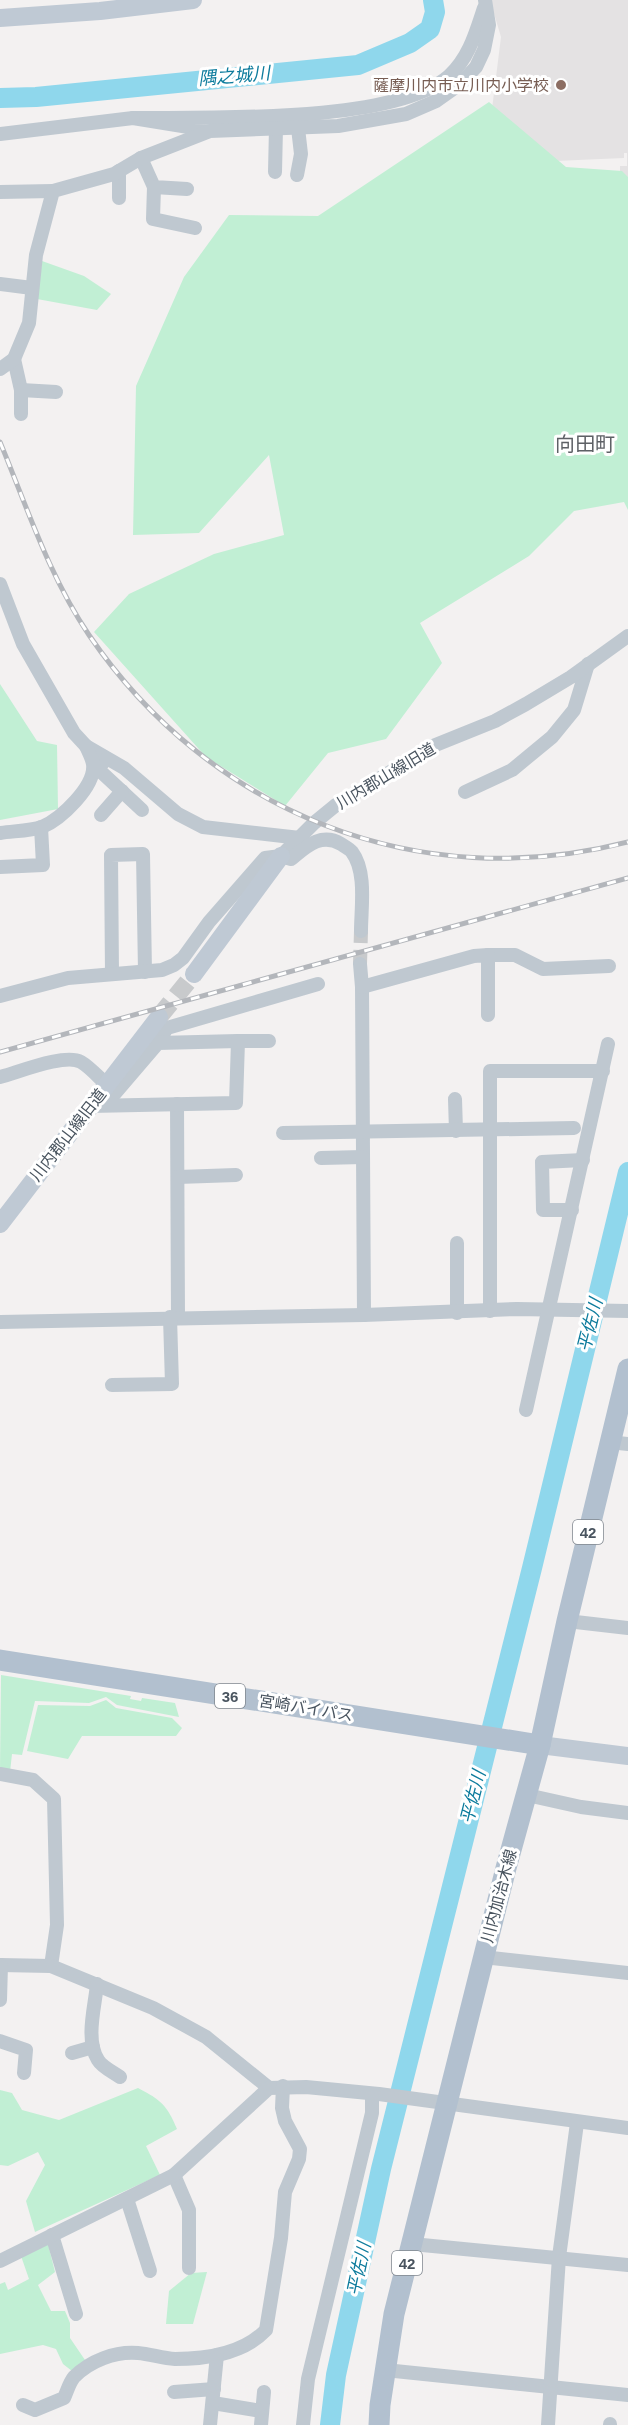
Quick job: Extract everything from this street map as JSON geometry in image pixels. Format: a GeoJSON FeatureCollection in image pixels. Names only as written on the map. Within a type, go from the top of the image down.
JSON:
{"type":"FeatureCollection","features":[{"type":"Feature","properties":{"kind":"main road","name":"川内加治木線"},"geometry":{"type":"LineString","coordinates":[[379,2425],[390,2336],[412,2244],[440,2103],[527,1795],[531,1744],[619,1443],[628,1369]]}},
{"type":"Feature","properties":{"kind":"main road","name":"宮崎バイパス"},"geometry":{"type":"LineString","coordinates":[[0,1660],[461,1731],[531,1744]]}},
{"type":"Feature","properties":{"kind":"street"},"geometry":{"type":"LineString","coordinates":[[0,18],[100,11],[193,0]]}},
{"type":"Feature","properties":{"kind":"street"},"geometry":{"type":"LineString","coordinates":[[0,134],[133,118],[284,116],[351,109],[402,99],[429,89],[450,76],[464,58],[476,34],[485,1]]}},
{"type":"Feature","properties":{"kind":"street"},"geometry":{"type":"LineString","coordinates":[[133,118],[210,131],[338,126],[406,114],[436,101],[460,84],[476,67],[484,50],[489,25],[485,1]]}},
{"type":"Feature","properties":{"kind":"street"},"geometry":{"type":"LineString","coordinates":[[165,123],[165,148]]}},
{"type":"Feature","properties":{"kind":"street"},"geometry":{"type":"LineString","coordinates":[[274,172],[276,128]]}},
{"type":"Feature","properties":{"kind":"street"},"geometry":{"type":"LineString","coordinates":[[297,175],[301,154],[298,128]]}},
{"type":"Feature","properties":{"kind":"street"},"geometry":{"type":"LineString","coordinates":[[0,192],[53,191],[119,171],[141,158],[210,131]]}},
{"type":"Feature","properties":{"kind":"street"},"geometry":{"type":"LineString","coordinates":[[141,158],[154,187],[153,219],[195,228]]}},
{"type":"Feature","properties":{"kind":"street"},"geometry":{"type":"LineString","coordinates":[[119,171],[119,198]]}},
{"type":"Feature","properties":{"kind":"street"},"geometry":{"type":"LineString","coordinates":[[154,187],[187,189]]}},
{"type":"Feature","properties":{"kind":"street"},"geometry":{"type":"LineString","coordinates":[[0,369],[14,359],[29,322],[36,255],[53,191]]}},
{"type":"Feature","properties":{"kind":"street"},"geometry":{"type":"LineString","coordinates":[[0,284],[32,288]]}},
{"type":"Feature","properties":{"kind":"street"},"geometry":{"type":"LineString","coordinates":[[14,359],[21,390],[21,414]]}},
{"type":"Feature","properties":{"kind":"street"},"geometry":{"type":"LineString","coordinates":[[21,390],[56,392]]}},
{"type":"Feature","properties":{"kind":"street"},"geometry":{"type":"LineString","coordinates":[[0,584],[23,644],[74,733],[86,746],[95,767],[142,810]]}},
{"type":"Feature","properties":{"kind":"street","name":"川内郡山線旧道"},"geometry":{"type":"LineString","coordinates":[[194,974],[281,856],[336,805],[433,746],[505,715],[588,664],[628,636]]}},
{"type":"Feature","properties":{"kind":"street"},"geometry":{"type":"LineString","coordinates":[[465,792],[512,770],[552,737],[574,710],[588,664]]}},
{"type":"Feature","properties":{"kind":"street"},"geometry":{"type":"LineString","coordinates":[[86,746],[124,768],[178,814],[203,827],[300,838]]}},
{"type":"Feature","properties":{"kind":"street"},"geometry":{"type":"LineString","coordinates":[[0,833],[41,827],[68,809],[82,792],[95,767],[107,757]]}},
{"type":"Feature","properties":{"kind":"street"},"geometry":{"type":"LineString","coordinates":[[101,815],[122,791]]}},
{"type":"Feature","properties":{"kind":"street"},"geometry":{"type":"LineString","coordinates":[[0,867],[43,865],[41,827]]}},
{"type":"Feature","properties":{"kind":"street"},"geometry":{"type":"LineString","coordinates":[[0,996],[69,978],[162,970],[174,965],[183,958],[209,922],[265,858],[281,856],[291,859],[308,845],[322,838],[335,841],[352,852],[361,874],[361,931]]}},
{"type":"Feature","properties":{"kind":"street"},"geometry":{"type":"LineString","coordinates":[[112,974],[111,855],[143,854],[145,972]]}},
{"type":"Feature","properties":{"kind":"street"},"geometry":{"type":"LineString","coordinates":[[488,955],[488,1014]]}},
{"type":"Feature","properties":{"kind":"street"},"geometry":{"type":"LineString","coordinates":[[362,987],[474,956],[515,955],[543,969],[609,966]]}},
{"type":"Feature","properties":{"kind":"street"},"geometry":{"type":"LineString","coordinates":[[360,964],[364,1315]]}},
{"type":"Feature","properties":{"kind":"street"},"geometry":{"type":"LineString","coordinates":[[0,1077],[61,1060],[73,1059],[82,1063],[111,1089],[158,1043],[167,1028],[318,984]]}},
{"type":"Feature","properties":{"kind":"street","name":"川内郡山線旧道"},"geometry":{"type":"LineString","coordinates":[[0,1224],[111,1089],[159,1017]]}},
{"type":"Feature","properties":{"kind":"street"},"geometry":{"type":"LineString","coordinates":[[97,1106],[236,1103],[238,1041]]}},
{"type":"Feature","properties":{"kind":"street"},"geometry":{"type":"LineString","coordinates":[[158,1043],[269,1041]]}},
{"type":"Feature","properties":{"kind":"street"},"geometry":{"type":"LineString","coordinates":[[526,1410],[608,1044]]}},
{"type":"Feature","properties":{"kind":"street"},"geometry":{"type":"LineString","coordinates":[[490,1311],[490,1071],[603,1071]]}},
{"type":"Feature","properties":{"kind":"street"},"geometry":{"type":"LineString","coordinates":[[455,1099],[456,1131]]}},
{"type":"Feature","properties":{"kind":"street"},"geometry":{"type":"LineString","coordinates":[[112,1385],[171,1384],[178,1177],[177,1104]]}},
{"type":"Feature","properties":{"kind":"street"},"geometry":{"type":"LineString","coordinates":[[283,1133],[574,1128]]}},
{"type":"Feature","properties":{"kind":"street"},"geometry":{"type":"LineString","coordinates":[[321,1158],[363,1157]]}},
{"type":"Feature","properties":{"kind":"street"},"geometry":{"type":"LineString","coordinates":[[572,1210],[543,1210],[542,1162],[583,1160]]}},
{"type":"Feature","properties":{"kind":"street"},"geometry":{"type":"LineString","coordinates":[[178,1177],[236,1175]]}},
{"type":"Feature","properties":{"kind":"street"},"geometry":{"type":"LineString","coordinates":[[457,1243],[457,1313]]}},
{"type":"Feature","properties":{"kind":"street"},"geometry":{"type":"LineString","coordinates":[[0,1322],[457,1313],[517,1309],[626,1311]]}},
{"type":"Feature","properties":{"kind":"street"},"geometry":{"type":"LineString","coordinates":[[567,1622],[628,1628]]}},
{"type":"Feature","properties":{"kind":"street"},"geometry":{"type":"LineString","coordinates":[[531,1744],[628,1756]]}},
{"type":"Feature","properties":{"kind":"street"},"geometry":{"type":"LineString","coordinates":[[0,1774],[33,1780],[54,1799],[57,1925],[51,1966]]}},
{"type":"Feature","properties":{"kind":"street"},"geometry":{"type":"LineString","coordinates":[[527,1795],[581,1807],[628,1813]]}},
{"type":"Feature","properties":{"kind":"street"},"geometry":{"type":"LineString","coordinates":[[483,1957],[628,1973]]}},
{"type":"Feature","properties":{"kind":"street"},"geometry":{"type":"LineString","coordinates":[[0,2000],[1,1965],[51,1966],[153,2008],[206,2037],[276,2087],[375,2094],[577,2123],[628,2128]]}},
{"type":"Feature","properties":{"kind":"street"},"geometry":{"type":"LineString","coordinates":[[97,1984],[93,2047],[99,2062],[120,2078]]}},
{"type":"Feature","properties":{"kind":"street"},"geometry":{"type":"LineString","coordinates":[[0,2041],[26,2050],[24,2073]]}},
{"type":"Feature","properties":{"kind":"street"},"geometry":{"type":"LineString","coordinates":[[72,2053],[93,2047]]}},
{"type":"Feature","properties":{"kind":"street"},"geometry":{"type":"LineString","coordinates":[[0,2261],[174,2175],[276,2087]]}},
{"type":"Feature","properties":{"kind":"street"},"geometry":{"type":"LineString","coordinates":[[23,2405],[35,2410],[64,2398],[73,2379],[92,2364],[118,2354],[136,2352],[173,2359],[218,2355],[256,2340],[266,2330],[281,2238],[285,2192],[299,2159],[300,2149],[285,2121],[276,2087]]}},
{"type":"Feature","properties":{"kind":"street"},"geometry":{"type":"LineString","coordinates":[[303,2425],[308,2379],[375,2094]]}},
{"type":"Feature","properties":{"kind":"street"},"geometry":{"type":"LineString","coordinates":[[548,2425],[559,2257],[577,2123]]}},
{"type":"Feature","properties":{"kind":"street"},"geometry":{"type":"LineString","coordinates":[[174,2175],[189,2210],[189,2268]]}},
{"type":"Feature","properties":{"kind":"street"},"geometry":{"type":"LineString","coordinates":[[127,2199],[150,2271]]}},
{"type":"Feature","properties":{"kind":"street"},"geometry":{"type":"LineString","coordinates":[[52,2235],[76,2314]]}},
{"type":"Feature","properties":{"kind":"street"},"geometry":{"type":"LineString","coordinates":[[412,2244],[628,2265]]}},
{"type":"Feature","properties":{"kind":"street"},"geometry":{"type":"LineString","coordinates":[[210,2425],[218,2355]]}},
{"type":"Feature","properties":{"kind":"street"},"geometry":{"type":"LineString","coordinates":[[385,2370],[628,2395]]}},
{"type":"Feature","properties":{"kind":"street"},"geometry":{"type":"LineString","coordinates":[[174,2392],[214,2389]]}},
{"type":"Feature","properties":{"kind":"street"},"geometry":{"type":"LineString","coordinates":[[261,2425],[264,2392]]}},
{"type":"Feature","properties":{"kind":"street"},"geometry":{"type":"LineString","coordinates":[[213,2403],[261,2411]]}},
{"type":"Feature","properties":{"kind":"shaded area","name":"薩摩川内市立川内小学校"},"geometry":{"type":"Polygon","coordinates":[[[490,0],[628,0],[628,186],[620,186],[620,166],[627,166],[627,153],[624,153],[624,158],[555,161],[491,117],[501,37],[490,0]]]}},
{"type":"Feature","properties":{"kind":"green space"},"geometry":{"type":"Polygon","coordinates":[[[489,102],[566,167],[622,171],[628,177],[628,510],[624,502],[574,511],[529,556],[420,623],[442,663],[386,739],[328,753],[285,806],[206,757],[94,632],[129,594],[214,554],[284,535],[269,455],[199,533],[133,535],[136,386],[184,277],[229,215],[318,216],[489,102]]]}},
{"type":"Feature","properties":{"kind":"green space"},"geometry":{"type":"Polygon","coordinates":[[[42,261],[84,276],[111,294],[97,310],[37,299],[42,261]]]}},
{"type":"Feature","properties":{"kind":"green space"},"geometry":{"type":"Polygon","coordinates":[[[0,684],[37,741],[57,745],[58,809],[0,820],[0,684]]]}},
{"type":"Feature","properties":{"kind":"green space"},"geometry":{"type":"Polygon","coordinates":[[[1,1675],[131,1696],[130,1699],[141,1701],[142,1698],[175,1703],[179,1717],[117,1705],[106,1697],[89,1703],[35,1701],[22,1755],[12,1754],[10,1772],[0,1769],[1,1675]]]}},
{"type":"Feature","properties":{"kind":"green space"},"geometry":{"type":"Polygon","coordinates":[[[106,1700],[116,1708],[172,1718],[182,1728],[176,1736],[82,1736],[68,1759],[27,1751],[38,1705],[90,1706],[106,1700]]]}},
{"type":"Feature","properties":{"kind":"green space"},"geometry":{"type":"Polygon","coordinates":[[[138,2088],[162,2104],[177,2129],[146,2146],[160,2175],[35,2232],[26,2201],[45,2165],[38,2152],[8,2166],[0,2165],[0,2090],[12,2093],[22,2110],[59,2120],[138,2088]]]}},
{"type":"Feature","properties":{"kind":"green space"},"geometry":{"type":"Polygon","coordinates":[[[48,2244],[55,2272],[38,2285],[51,2311],[65,2311],[70,2323],[70,2338],[85,2360],[72,2371],[63,2364],[56,2349],[43,2345],[0,2354],[0,2284],[5,2282],[8,2290],[29,2279],[21,2256],[48,2244]]]}},
{"type":"Feature","properties":{"kind":"green space"},"geometry":{"type":"Polygon","coordinates":[[[207,2272],[193,2324],[166,2324],[169,2291],[191,2273],[207,2272]]]}},
{"type":"Feature","properties":{"kind":"waterway","name":"隅之城川"},"geometry":{"type":"LineString","coordinates":[[0,98],[36,97],[358,65],[410,43],[430,29],[435,12],[433,0]]}},
{"type":"Feature","properties":{"kind":"waterway","name":"平佐川"},"geometry":{"type":"LineString","coordinates":[[330,2425],[336,2375],[381,2169],[532,1568],[628,1172]]}},
{"type":"Feature","properties":{"kind":"tunnel"},"geometry":{"type":"LineString","coordinates":[[360,964],[361,931]]}},
{"type":"Feature","properties":{"kind":"tunnel"},"geometry":{"type":"LineString","coordinates":[[159,1017],[194,974]]}},
{"type":"Feature","properties":{"kind":"railway"},"geometry":{"type":"LineString","coordinates":[[0,442],[50,565],[89,635],[138,697],[195,750],[258,793],[326,826],[398,847],[473,857],[550,856],[628,842]]}},
{"type":"Feature","properties":{"kind":"railway"},"geometry":{"type":"LineString","coordinates":[[0,1052],[628,878]]}},
{"type":"Feature","properties":{"kind":"place","name":"薩摩川内市立川内小学校"},"geometry":{"type":"Point","coordinates":[561,85]}},
{"type":"Feature","properties":{"kind":"district","name":"向田町"},"geometry":{"type":"Point","coordinates":[585,444]}}]}
